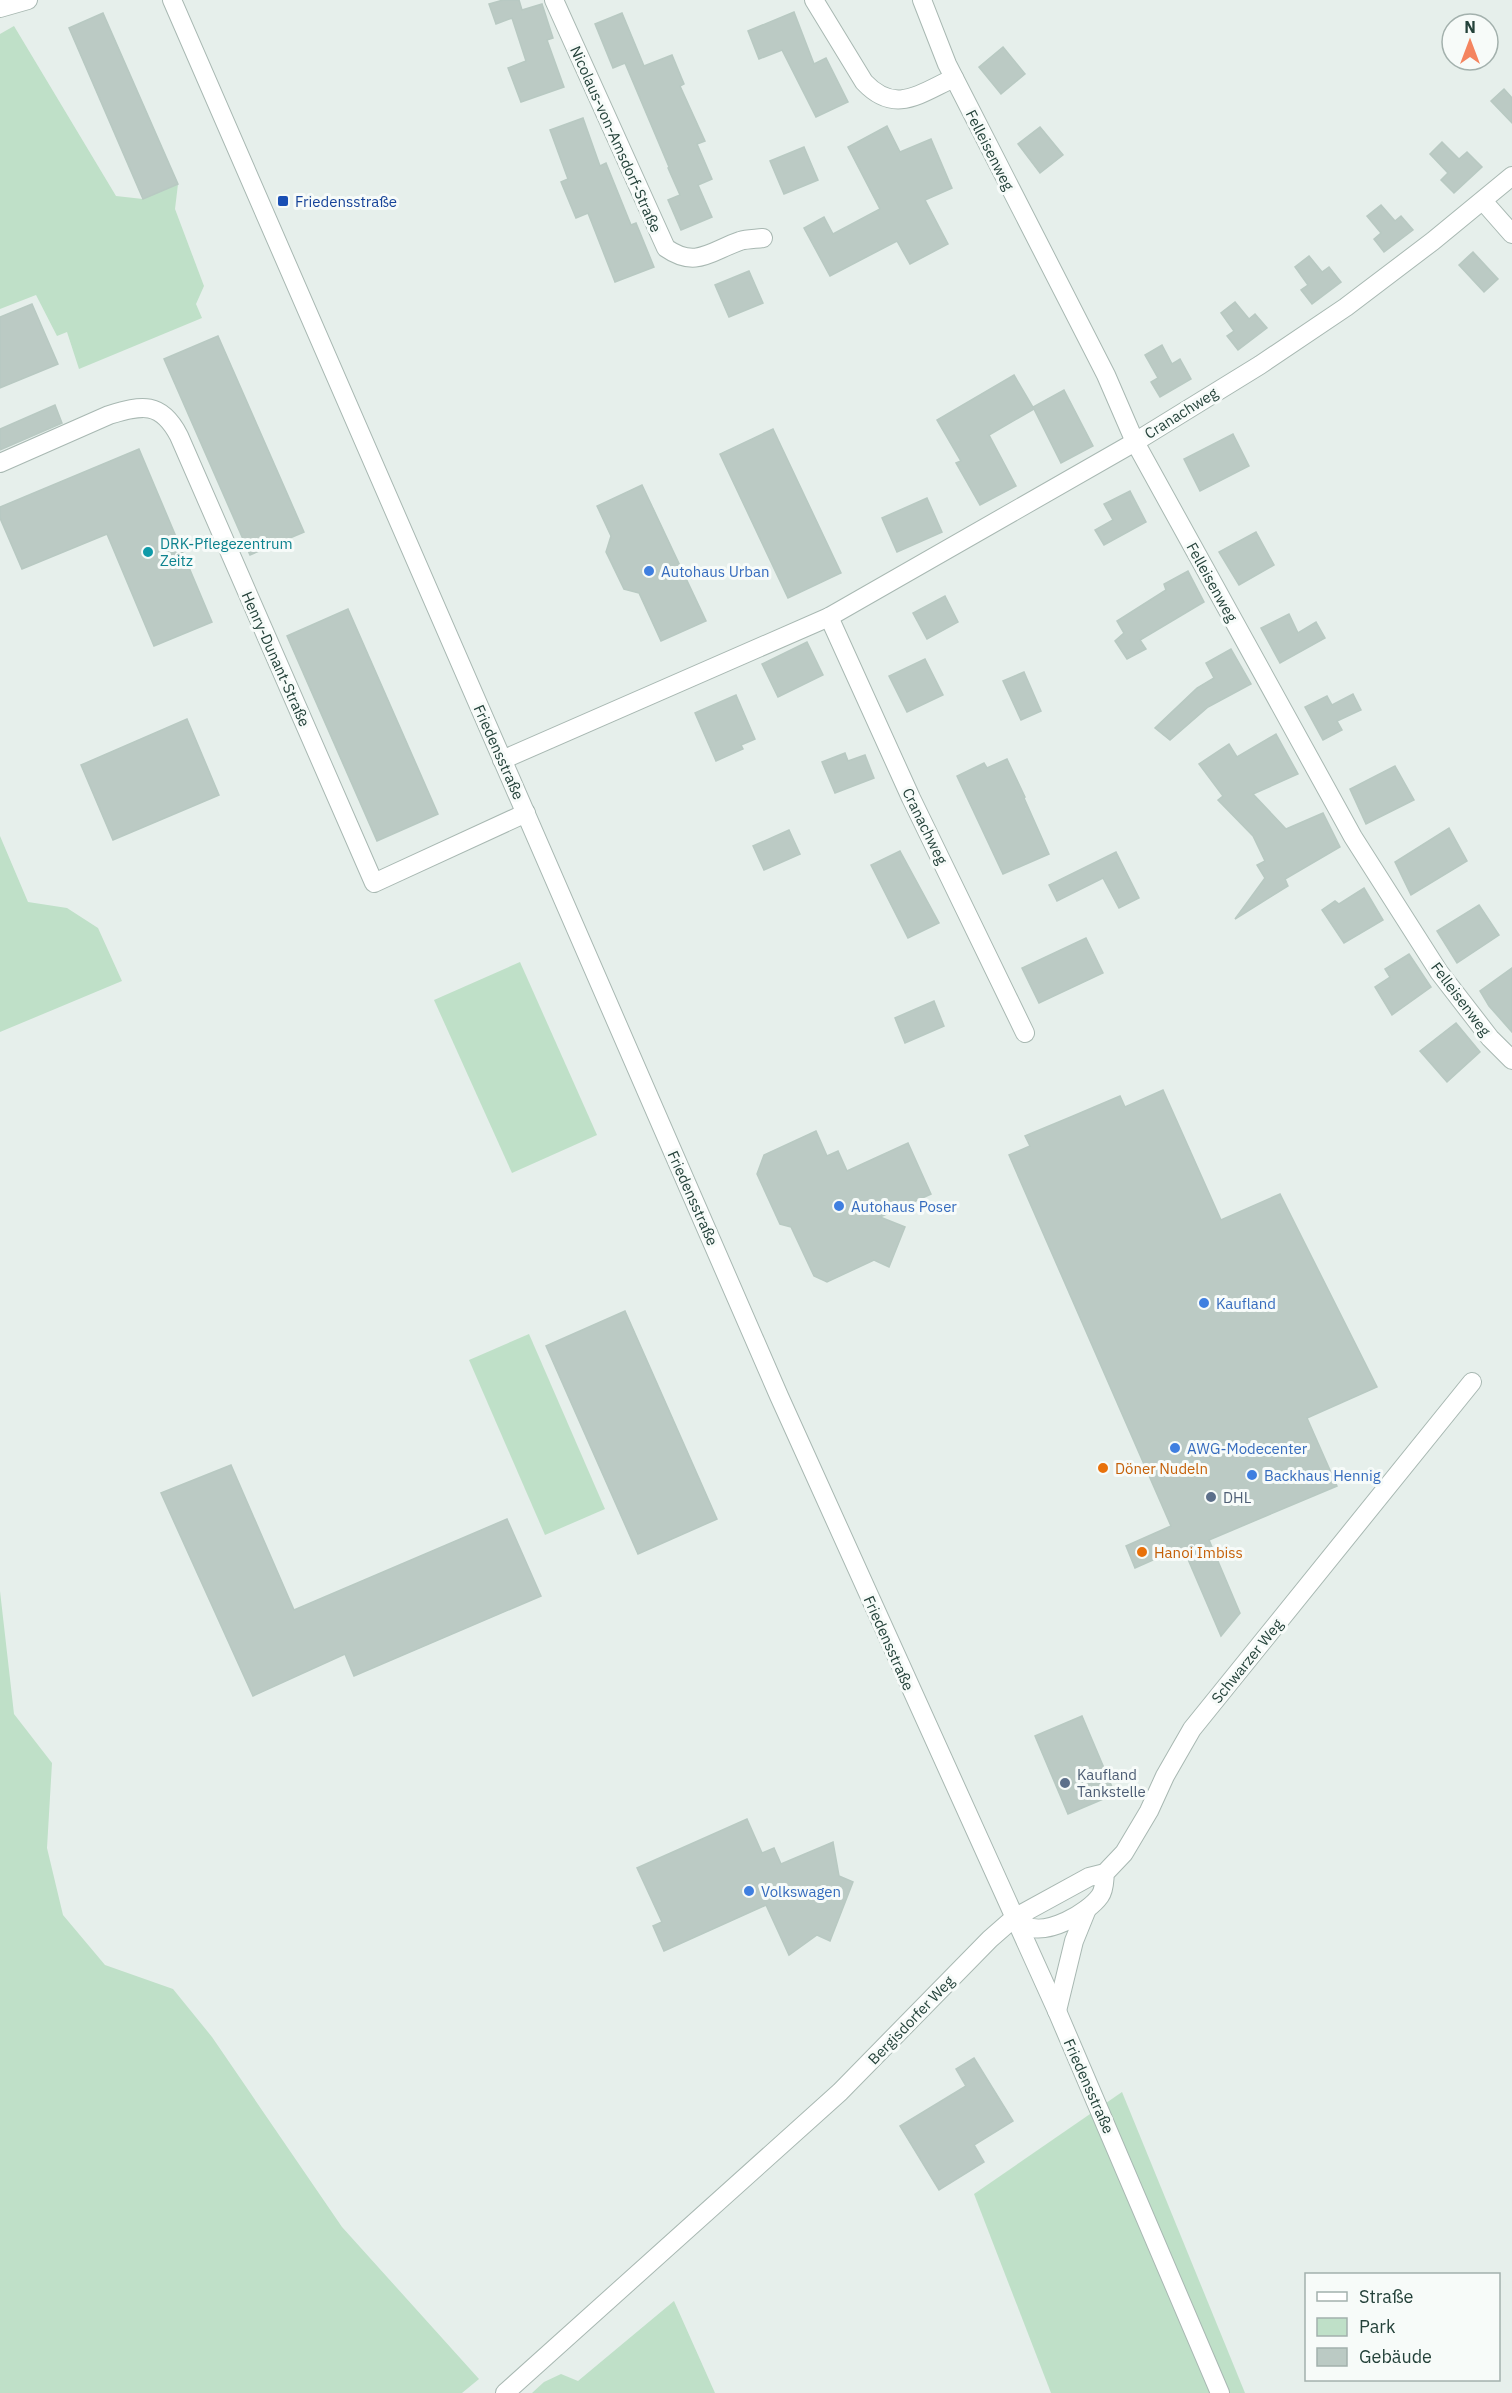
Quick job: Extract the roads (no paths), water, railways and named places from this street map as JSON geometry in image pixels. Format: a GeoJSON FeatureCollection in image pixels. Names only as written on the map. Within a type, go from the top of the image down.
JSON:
{"type":"FeatureCollection","features":[{"type":"Feature","properties":{"kind":"street"},"geometry":{"type":"LineString","coordinates":[[0,8],[28,0]]}},
{"type":"Feature","properties":{"kind":"street","name":"Friedensstraße"},"geometry":{"type":"LineString","coordinates":[[172,0],[779,1396],[1057,2011],[1220,2393]]}},
{"type":"Feature","properties":{"kind":"street","name":"Nicolaus-von-Amsdorf-Straße"},"geometry":{"type":"LineString","coordinates":[[554,0],[666,248],[685,258],[700,258],[742,241],[763,238]]}},
{"type":"Feature","properties":{"kind":"street"},"geometry":{"type":"LineString","coordinates":[[814,0],[864,82],[873,92],[885,99],[912,98],[954,78]]}},
{"type":"Feature","properties":{"kind":"street","name":"Felleisenweg"},"geometry":{"type":"LineString","coordinates":[[922,0],[954,78],[1106,375],[1135,442],[1353,837],[1439,972],[1490,1038],[1512,1060]]}},
{"type":"Feature","properties":{"kind":"street","name":"Cranachweg"},"geometry":{"type":"LineString","coordinates":[[502,760],[829,617],[1135,442],[1260,365],[1346,307],[1512,176]]}},
{"type":"Feature","properties":{"kind":"street"},"geometry":{"type":"LineString","coordinates":[[1483,201],[1512,234]]}},
{"type":"Feature","properties":{"kind":"street","name":"Henry-Dunant-Straße"},"geometry":{"type":"LineString","coordinates":[[0,463],[109,415],[137,407],[151,408],[164,414],[179,436],[374,883],[526,813]]}},
{"type":"Feature","properties":{"kind":"street","name":"Cranachweg"},"geometry":{"type":"LineString","coordinates":[[829,617],[911,798],[1025,1033]]}},
{"type":"Feature","properties":{"kind":"street","name":"Schwarzer Weg"},"geometry":{"type":"LineString","coordinates":[[1014,1918],[1089,1877],[1105,1873],[1124,1853],[1192,1729],[1472,1383]]}},
{"type":"Feature","properties":{"kind":"street"},"geometry":{"type":"LineString","coordinates":[[1014,1918],[1027,1927],[1040,1928],[1069,1920],[1087,1909],[1101,1895],[1105,1873]]}},
{"type":"Feature","properties":{"kind":"street"},"geometry":{"type":"LineString","coordinates":[[1057,2011],[1074,1941],[1087,1909]]}},
{"type":"Feature","properties":{"kind":"street","name":"Bergisdorfer Weg"},"geometry":{"type":"LineString","coordinates":[[504,2393],[808,2121],[1014,1918]]}},
{"type":"Feature","properties":{"kind":"place","name":"Friedensstraße"},"geometry":{"type":"Point","coordinates":[283,201]}},
{"type":"Feature","properties":{"kind":"place","name":"DRK-Pflegezentrum Zeitz"},"geometry":{"type":"Point","coordinates":[148,552]}},
{"type":"Feature","properties":{"kind":"place","name":"Autohaus Urban"},"geometry":{"type":"Point","coordinates":[649,571]}},
{"type":"Feature","properties":{"kind":"place","name":"Autohaus Poser"},"geometry":{"type":"Point","coordinates":[839,1206]}},
{"type":"Feature","properties":{"kind":"place","name":"Kaufland"},"geometry":{"type":"Point","coordinates":[1204,1303]}},
{"type":"Feature","properties":{"kind":"place","name":"AWG-Modecenter"},"geometry":{"type":"Point","coordinates":[1175,1448]}},
{"type":"Feature","properties":{"kind":"place","name":"Döner Nudeln"},"geometry":{"type":"Point","coordinates":[1103,1468]}},
{"type":"Feature","properties":{"kind":"place","name":"Backhaus Hennig"},"geometry":{"type":"Point","coordinates":[1252,1475]}},
{"type":"Feature","properties":{"kind":"place","name":"DHL"},"geometry":{"type":"Point","coordinates":[1211,1497]}},
{"type":"Feature","properties":{"kind":"place","name":"Hanoi Imbiss"},"geometry":{"type":"Point","coordinates":[1142,1552]}},
{"type":"Feature","properties":{"kind":"place","name":"Kaufland Tankstelle"},"geometry":{"type":"Point","coordinates":[1065,1783]}},
{"type":"Feature","properties":{"kind":"place","name":"Volkswagen"},"geometry":{"type":"Point","coordinates":[749,1891]}}]}
